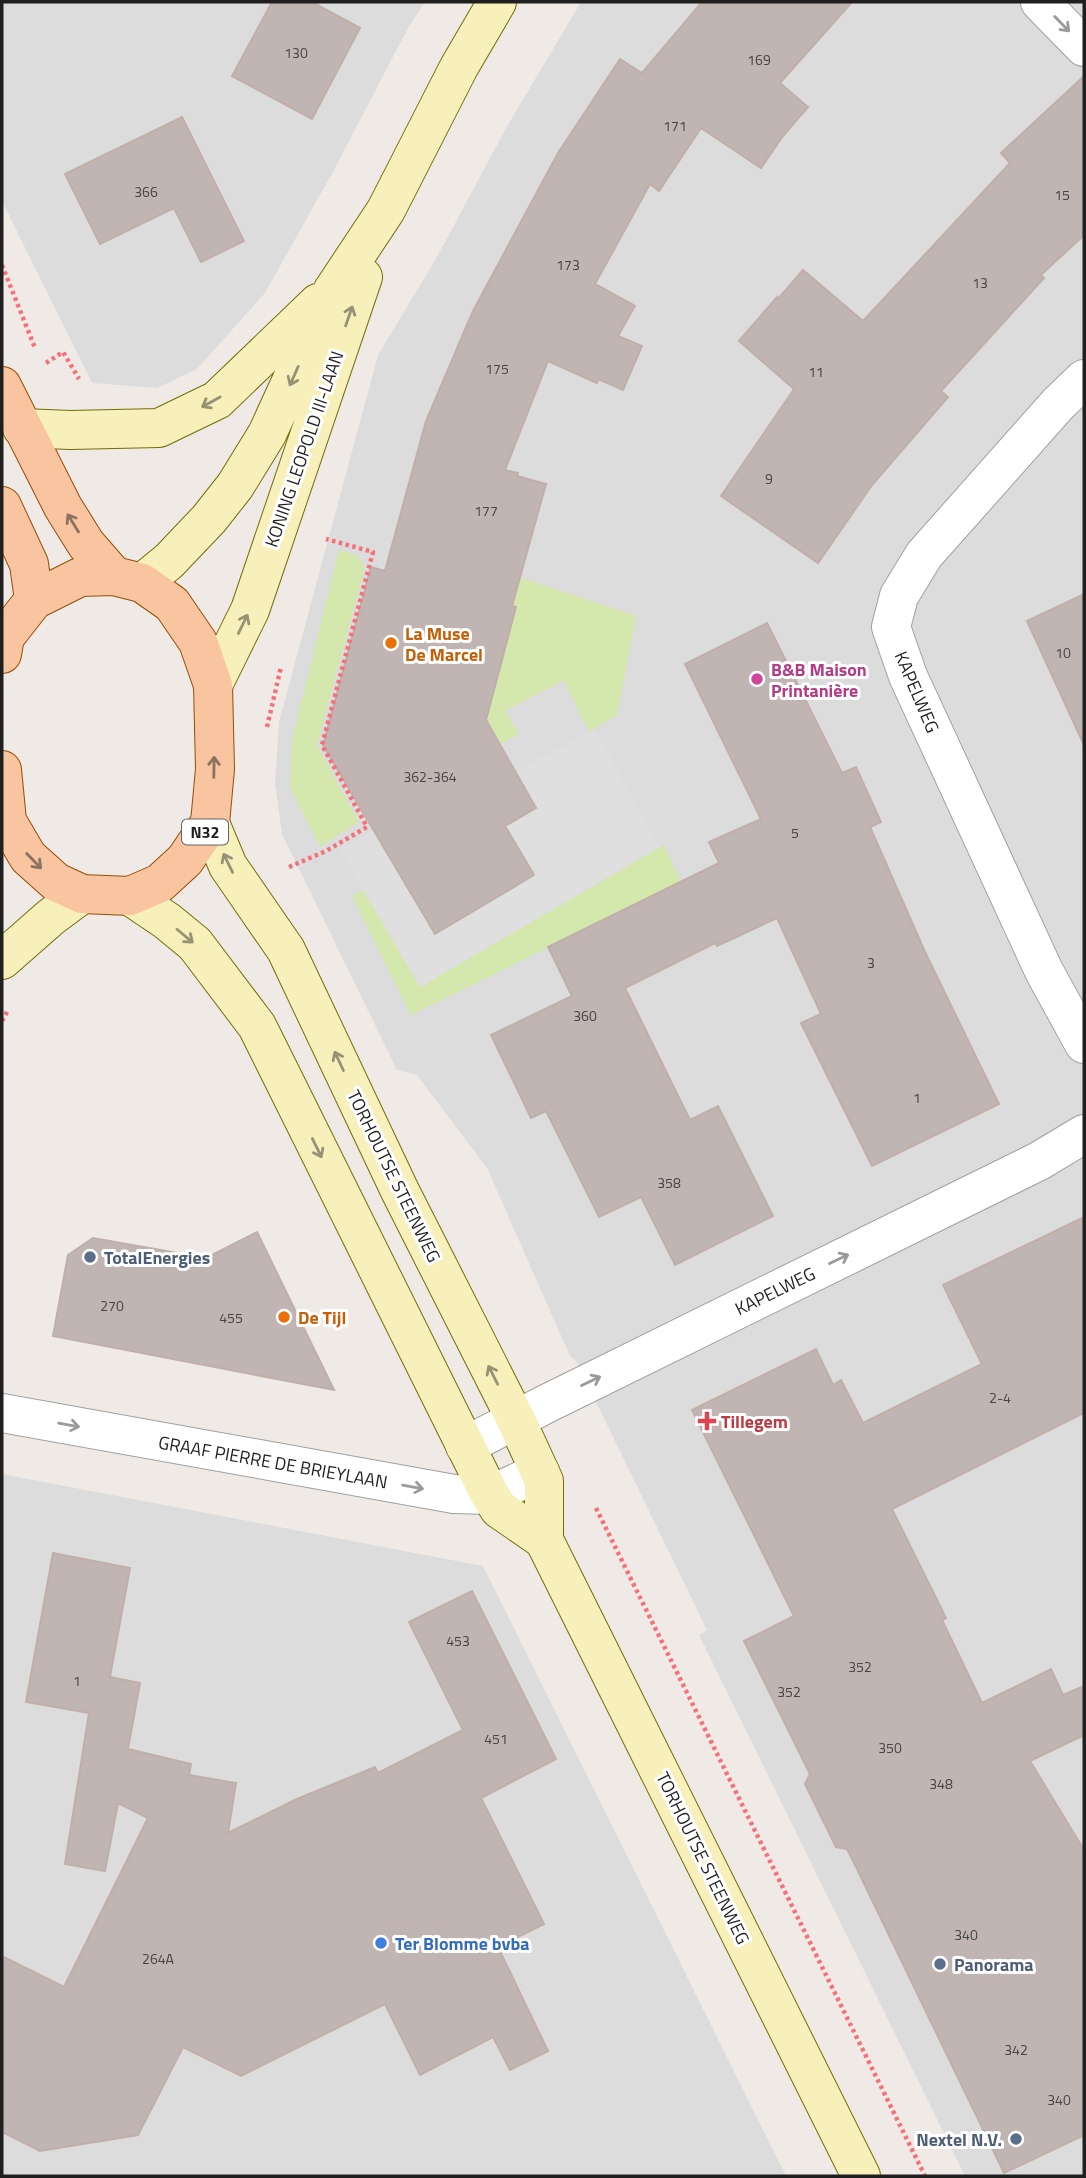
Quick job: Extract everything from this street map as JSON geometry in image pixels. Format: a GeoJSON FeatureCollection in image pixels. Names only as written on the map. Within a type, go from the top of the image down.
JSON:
{"type":"FeatureCollection","features":[{"type":"Feature","properties":{"kind":"main road","name":"KONING LEOPOLD III-LAAN"},"geometry":{"type":"LineString","coordinates":[[128,580],[169,561],[209,519],[235,486],[267,435],[332,290],[386,210],[459,67],[497,2]]}},
{"type":"Feature","properties":{"kind":"main road","name":"KONING LEOPOLD III-LAAN"},"geometry":{"type":"LineString","coordinates":[[213,685],[250,610],[386,210]]}},
{"type":"Feature","properties":{"kind":"main road"},"geometry":{"type":"LineString","coordinates":[[22,428],[159,428],[217,400],[332,290]]}},
{"type":"Feature","properties":{"kind":"main road","name":"N32"},"geometry":{"type":"LineString","coordinates":[[2,386],[63,507],[86,544],[128,580],[172,604],[198,642],[213,685],[215,769],[210,823],[185,860],[160,883],[130,895],[82,894],[56,882],[29,857],[7,821],[2,770]]}},
{"type":"Feature","properties":{"kind":"main road"},"geometry":{"type":"LineString","coordinates":[[2,506],[29,564],[34,600]]}},
{"type":"Feature","properties":{"kind":"main road"},"geometry":{"type":"LineString","coordinates":[[2,654],[5,637],[34,600],[80,577],[128,580]]}},
{"type":"Feature","properties":{"kind":"main road","name":"TORHOUTSE STEENWEG"},"geometry":{"type":"LineString","coordinates":[[210,823],[228,866],[286,950],[400,1191],[516,1420],[544,1481],[544,1540],[861,2176]]}},
{"type":"Feature","properties":{"kind":"main road"},"geometry":{"type":"LineString","coordinates":[[2,960],[82,894]]}},
{"type":"Feature","properties":{"kind":"main road","name":"TORHOUTSE STEENWEG"},"geometry":{"type":"LineString","coordinates":[[130,895],[195,944],[257,1026],[490,1495],[499,1509],[544,1540]]}},
{"type":"Feature","properties":{"kind":"street"},"geometry":{"type":"LineString","coordinates":[[1040,2],[1084,47]]}},
{"type":"Feature","properties":{"kind":"street","name":"KAPELWEG"},"geometry":{"type":"LineString","coordinates":[[1084,379],[924,555],[899,596],[891,627],[908,676],[1044,971],[1084,1044]]}},
{"type":"Feature","properties":{"kind":"street","name":"KAPELWEG"},"geometry":{"type":"LineString","coordinates":[[465,1446],[1039,1161],[1077,1138]]}},
{"type":"Feature","properties":{"kind":"street","name":"GRAAF PIERRE DE BRIEYLAAN"},"geometry":{"type":"LineString","coordinates":[[2,1413],[454,1494],[490,1495],[540,1472]]}},
{"type":"Feature","properties":{"kind":"path"},"geometry":{"type":"LineString","coordinates":[[284,870],[368,829],[322,745],[373,552],[315,536]]}},
{"type":"Feature","properties":{"kind":"path"},"geometry":{"type":"LineString","coordinates":[[2,1021],[13,1000]]}},
{"type":"Feature","properties":{"kind":"shaded area"},"geometry":{"type":"Polygon","coordinates":[[[2,2],[425,2],[409,26],[335,168],[265,293],[197,369],[157,388],[92,383],[2,201],[2,2]]]}},
{"type":"Feature","properties":{"kind":"shaded area"},"geometry":{"type":"Polygon","coordinates":[[[581,2],[1084,2],[1084,2176],[965,2176],[699,1635],[707,1630],[576,1361],[570,1356],[487,1168],[417,1075],[397,1070],[282,834],[275,784],[279,722],[378,355],[437,257],[506,128],[581,2]]]}},
{"type":"Feature","properties":{"kind":"shaded area"},"geometry":{"type":"Polygon","coordinates":[[[595,729],[659,847],[420,987],[340,849],[373,830],[382,844],[595,729]]]}},
{"type":"Feature","properties":{"kind":"shaded area"},"geometry":{"type":"Polygon","coordinates":[[[2,1474],[483,1566],[786,2176],[2,2176],[2,1474]]]}},
{"type":"Feature","properties":{"kind":"green space"},"geometry":{"type":"Polygon","coordinates":[[[404,539],[636,616],[617,715],[589,732],[564,680],[505,711],[519,734],[500,744],[486,720],[516,607],[393,573],[404,539]]]}},
{"type":"Feature","properties":{"kind":"green space"},"geometry":{"type":"Polygon","coordinates":[[[339,550],[360,558],[364,571],[317,745],[359,822],[320,847],[290,788],[292,740],[339,550]]]}},
{"type":"Feature","properties":{"kind":"green space"},"geometry":{"type":"Polygon","coordinates":[[[664,845],[681,882],[411,1015],[352,896],[363,890],[420,987],[664,845]]]}},
{"type":"Feature","properties":{"kind":"building"},"geometry":{"type":"Polygon","coordinates":[[[272,2],[312,2],[360,28],[312,119],[232,76],[272,2]]]}},
{"type":"Feature","properties":{"kind":"building"},"geometry":{"type":"Polygon","coordinates":[[[702,2],[852,2],[780,83],[808,107],[783,136],[761,168],[701,128],[659,191],[650,184],[595,284],[635,306],[618,336],[642,346],[623,390],[598,379],[597,383],[548,361],[505,470],[546,484],[512,606],[516,607],[486,720],[536,808],[505,826],[534,875],[435,934],[323,745],[371,567],[385,571],[426,421],[473,311],[558,153],[620,59],[642,73],[702,2]]]}},
{"type":"Feature","properties":{"kind":"building"},"geometry":{"type":"Polygon","coordinates":[[[1084,76],[1084,235],[1041,275],[1044,278],[941,391],[948,397],[872,485],[818,563],[721,496],[794,389],[739,341],[777,297],[778,299],[803,270],[863,321],[1010,163],[1001,153],[1084,76]]]}},
{"type":"Feature","properties":{"kind":"building"},"geometry":{"type":"Polygon","coordinates":[[[182,117],[244,241],[201,262],[174,208],[100,244],[65,174],[182,117]]]}},
{"type":"Feature","properties":{"kind":"building"},"geometry":{"type":"Polygon","coordinates":[[[1084,594],[1084,745],[1027,621],[1084,594]]]}},
{"type":"Feature","properties":{"kind":"building"},"geometry":{"type":"Polygon","coordinates":[[[767,623],[842,773],[856,767],[881,822],[870,827],[925,952],[999,1104],[872,1166],[801,1023],[821,1014],[777,918],[717,946],[715,943],[625,988],[690,1120],[718,1106],[773,1216],[675,1265],[641,1197],[599,1217],[546,1111],[531,1118],[491,1035],[572,996],[548,947],[719,863],[709,842],[761,819],[685,664],[767,623]]]}},
{"type":"Feature","properties":{"kind":"building"},"geometry":{"type":"Polygon","coordinates":[[[1084,1217],[1084,1413],[892,1509],[946,1618],[942,1620],[982,1703],[1051,1669],[1063,1695],[1084,1686],[1084,1735],[1030,1761],[1084,1850],[1084,2135],[1004,2173],[847,1849],[836,1847],[805,1784],[810,1774],[744,1641],[794,1616],[692,1410],[816,1349],[833,1385],[841,1380],[863,1423],[982,1364],[943,1285],[1084,1217]]]}},
{"type":"Feature","properties":{"kind":"building"},"geometry":{"type":"Polygon","coordinates":[[[257,1232],[334,1390],[53,1336],[68,1255],[93,1238],[206,1258],[257,1232]]]}},
{"type":"Feature","properties":{"kind":"building"},"geometry":{"type":"Polygon","coordinates":[[[53,1553],[130,1568],[110,1677],[140,1683],[128,1749],[191,1764],[189,1775],[236,1783],[228,1833],[297,1799],[375,1767],[378,1773],[463,1730],[409,1622],[472,1591],[556,1759],[481,1798],[544,1924],[498,1947],[548,2051],[510,2070],[493,2037],[420,2075],[385,2004],[241,2076],[183,2047],[138,2135],[40,2151],[2,2132],[2,1956],[64,1987],[148,1818],[118,1803],[105,1871],[65,1864],[89,1713],[26,1702],[53,1553]]]}},
{"type":"Feature","properties":{"kind":"place","name":"La Muse De Marcel"},"geometry":{"type":"Point","coordinates":[391,643]}},
{"type":"Feature","properties":{"kind":"place","name":"B&B Maison Printanière"},"geometry":{"type":"Point","coordinates":[757,679]}},
{"type":"Feature","properties":{"kind":"place","name":"TotalEnergies"},"geometry":{"type":"Point","coordinates":[90,1257]}},
{"type":"Feature","properties":{"kind":"place","name":"De Tijl"},"geometry":{"type":"Point","coordinates":[284,1317]}},
{"type":"Feature","properties":{"kind":"place","name":"Tillegem"},"geometry":{"type":"Point","coordinates":[707,1421]}},
{"type":"Feature","properties":{"kind":"place","name":"Ter Blomme bvba"},"geometry":{"type":"Point","coordinates":[381,1943]}},
{"type":"Feature","properties":{"kind":"place","name":"Panorama"},"geometry":{"type":"Point","coordinates":[940,1964]}},
{"type":"Feature","properties":{"kind":"place","name":"Nextel N.V."},"geometry":{"type":"Point","coordinates":[1016,2139]}}]}
